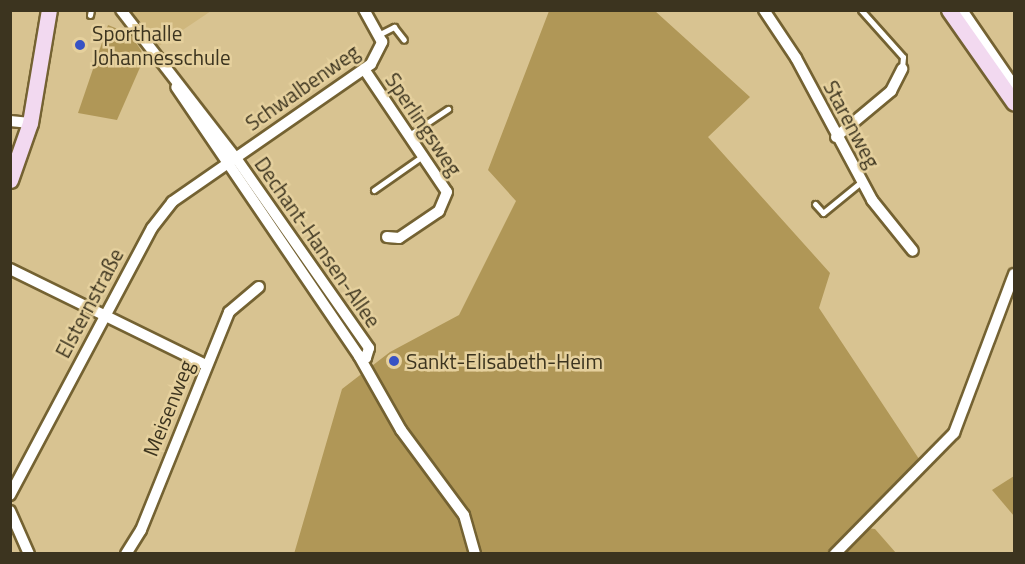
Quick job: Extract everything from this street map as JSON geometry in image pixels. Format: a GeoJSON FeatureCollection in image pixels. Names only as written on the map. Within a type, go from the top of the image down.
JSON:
{"type":"FeatureCollection","features":[{"type":"Feature","properties":{"kind":"street"},"geometry":{"type":"LineString","coordinates":[[10,180],[30,123],[49,10]]}},
{"type":"Feature","properties":{"kind":"street","name":"Dechant-Hansen-Allee"},"geometry":{"type":"LineString","coordinates":[[122,10],[176,87],[225,165],[359,356],[370,355],[369,348],[352,330],[236,158],[176,87]]}},
{"type":"Feature","properties":{"kind":"street","name":"Schwalbenweg"},"geometry":{"type":"LineString","coordinates":[[236,158],[364,69],[379,54],[380,34],[364,10]]}},
{"type":"Feature","properties":{"kind":"street","name":"Starenweg"},"geometry":{"type":"LineString","coordinates":[[764,10],[796,58],[861,182],[913,250]]}},
{"type":"Feature","properties":{"kind":"street"},"geometry":{"type":"LineString","coordinates":[[949,10],[1014,104]]}},
{"type":"Feature","properties":{"kind":"street"},"geometry":{"type":"LineString","coordinates":[[962,10],[1014,86]]}},
{"type":"Feature","properties":{"kind":"street","name":"Sperlingsweg"},"geometry":{"type":"LineString","coordinates":[[364,69],[446,187],[446,202],[399,238],[387,237]]}},
{"type":"Feature","properties":{"kind":"street"},"geometry":{"type":"LineString","coordinates":[[836,137],[891,91],[902,69]]}},
{"type":"Feature","properties":{"kind":"street"},"geometry":{"type":"LineString","coordinates":[[10,121],[30,123]]}},
{"type":"Feature","properties":{"kind":"street","name":"Elsternstraße"},"geometry":{"type":"LineString","coordinates":[[10,495],[103,317],[162,215],[236,158]]}},
{"type":"Feature","properties":{"kind":"street"},"geometry":{"type":"LineString","coordinates":[[10,269],[103,317],[206,365]]}},
{"type":"Feature","properties":{"kind":"street"},"geometry":{"type":"LineString","coordinates":[[835,554],[954,433],[1014,274]]}},
{"type":"Feature","properties":{"kind":"street","name":"Meisenweg"},"geometry":{"type":"LineString","coordinates":[[126,554],[141,530],[229,312],[259,287]]}},
{"type":"Feature","properties":{"kind":"street"},"geometry":{"type":"LineString","coordinates":[[359,356],[401,430],[464,515],[475,554]]}},
{"type":"Feature","properties":{"kind":"street"},"geometry":{"type":"LineString","coordinates":[[10,511],[28,554]]}},
{"type":"Feature","properties":{"kind":"lane"},"geometry":{"type":"LineString","coordinates":[[861,10],[903,57],[902,69]]}},
{"type":"Feature","properties":{"kind":"lane"},"geometry":{"type":"LineString","coordinates":[[380,34],[394,27],[404,40]]}},
{"type":"Feature","properties":{"kind":"lane"},"geometry":{"type":"LineString","coordinates":[[409,135],[448,109]]}},
{"type":"Feature","properties":{"kind":"lane"},"geometry":{"type":"LineString","coordinates":[[374,190],[424,155]]}},
{"type":"Feature","properties":{"kind":"lane"},"geometry":{"type":"LineString","coordinates":[[815,204],[823,213],[861,182]]}},
{"type":"Feature","properties":{"kind":"shaded area"},"geometry":{"type":"Polygon","coordinates":[[[126,11],[211,11],[153,50],[126,11]]]}},
{"type":"Feature","properties":{"kind":"shaded area"},"geometry":{"type":"Polygon","coordinates":[[[549,11],[655,11],[750,97],[708,137],[830,273],[819,308],[919,459],[828,553],[294,554],[342,389],[390,352],[459,315],[516,201],[488,170],[549,11]]]}},
{"type":"Feature","properties":{"kind":"shaded area"},"geometry":{"type":"Polygon","coordinates":[[[108,25],[130,34],[145,56],[117,120],[78,113],[108,25]]]}},
{"type":"Feature","properties":{"kind":"shaded area"},"geometry":{"type":"Polygon","coordinates":[[[1014,476],[1014,516],[992,490],[1014,476]]]}},
{"type":"Feature","properties":{"kind":"shaded area"},"geometry":{"type":"Polygon","coordinates":[[[866,528],[875,529],[896,553],[836,554],[866,528]]]}},
{"type":"Feature","properties":{"kind":"place","name":"Sporthalle Johannesschule"},"geometry":{"type":"Point","coordinates":[80,45]}},
{"type":"Feature","properties":{"kind":"place","name":"Sankt-Elisabeth-Heim"},"geometry":{"type":"Point","coordinates":[394,361]}}]}
